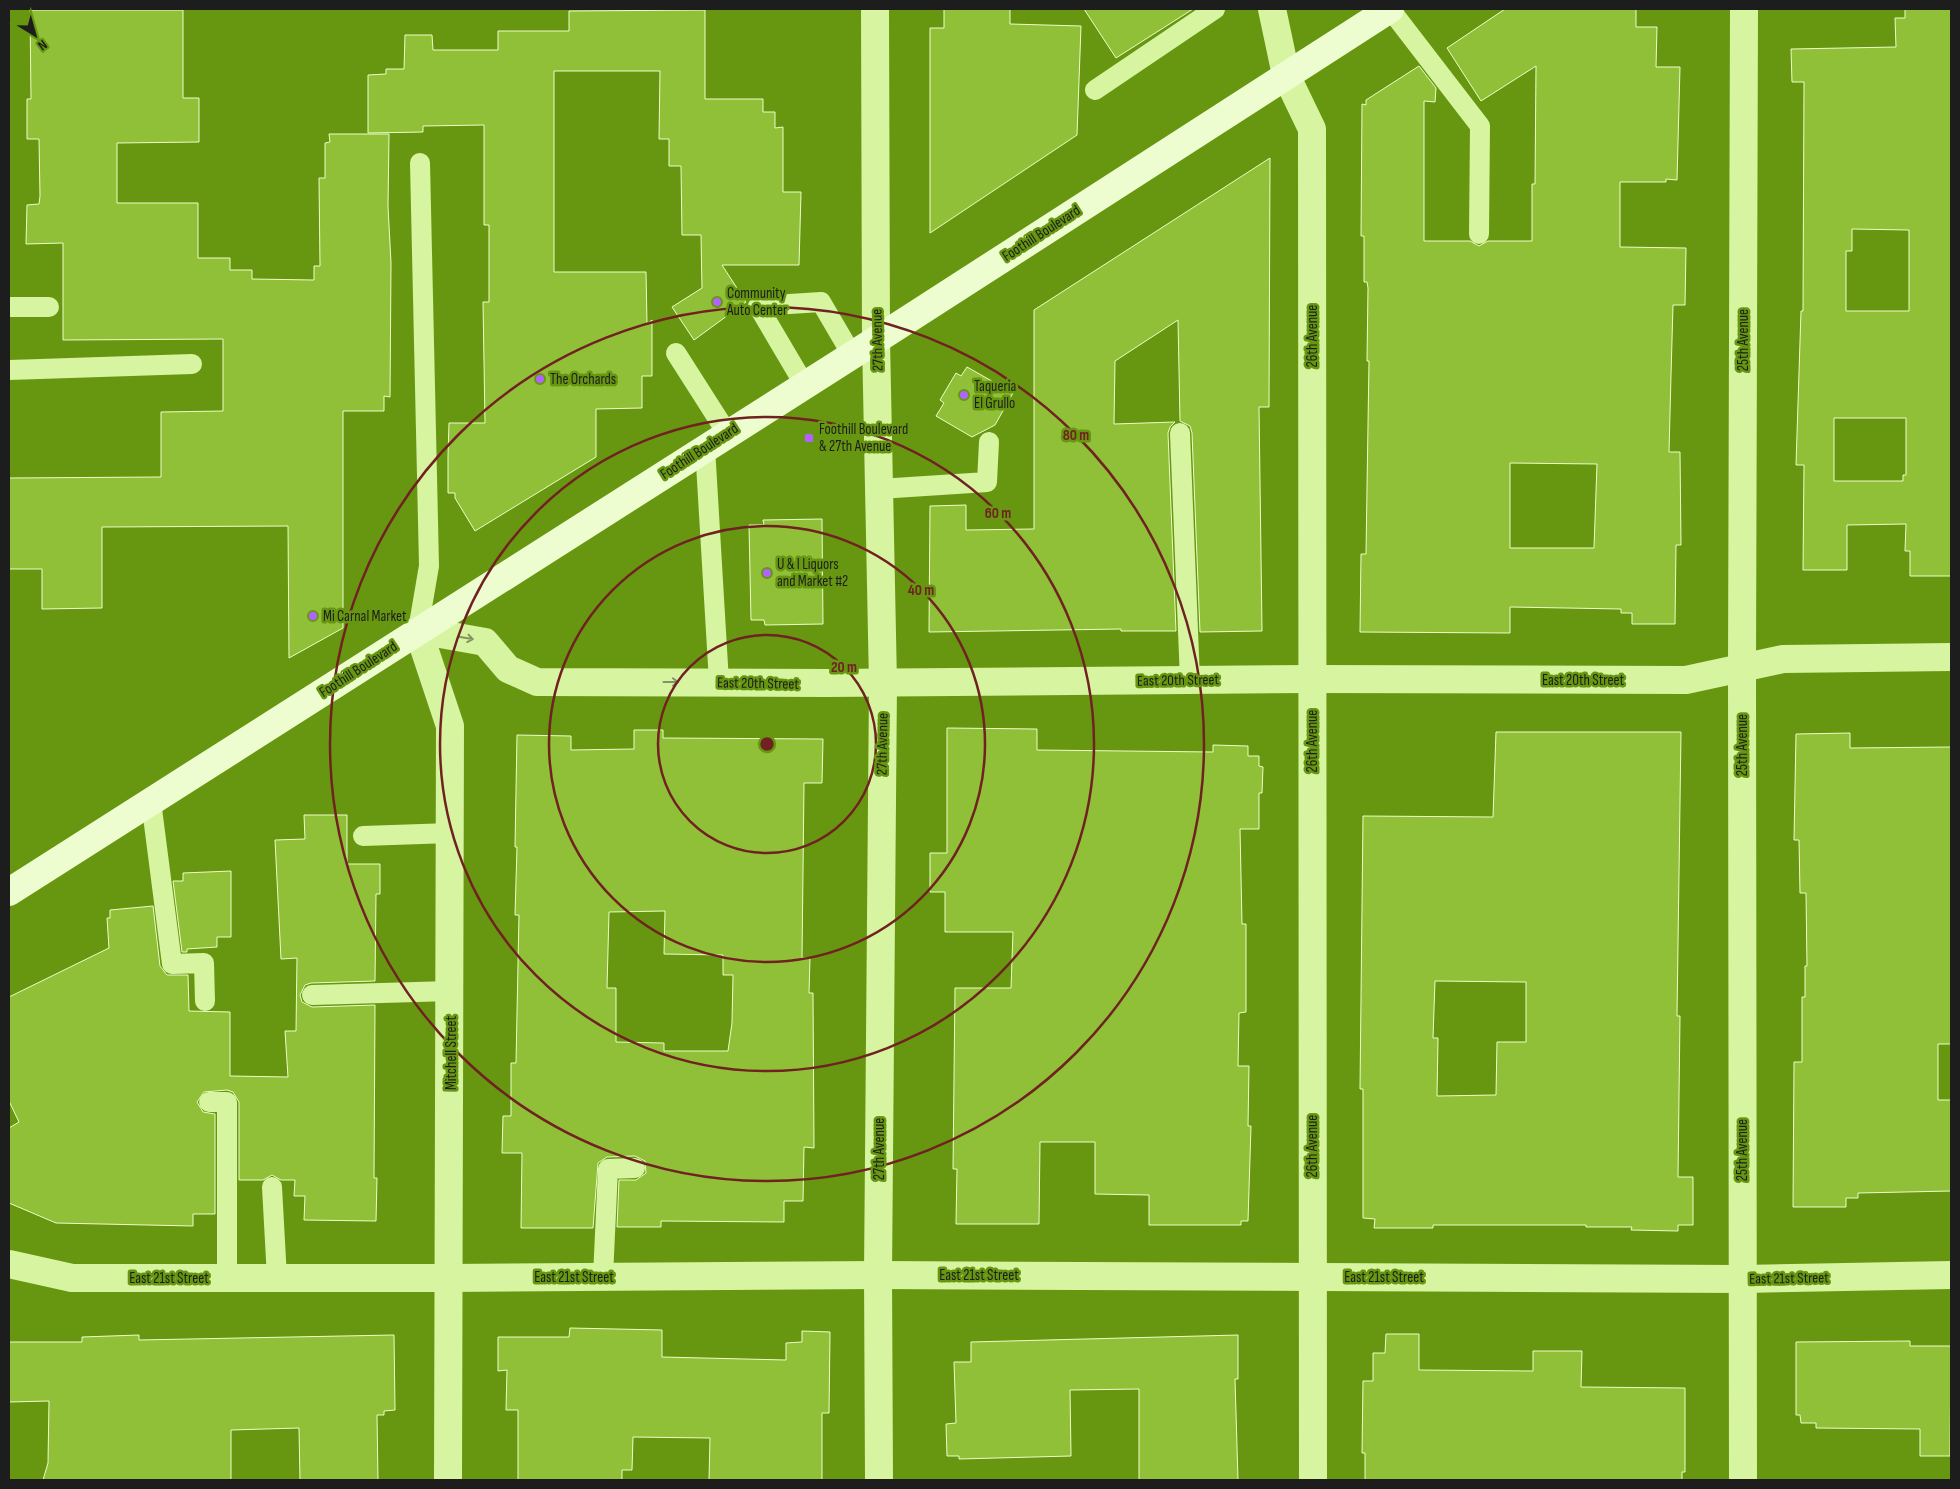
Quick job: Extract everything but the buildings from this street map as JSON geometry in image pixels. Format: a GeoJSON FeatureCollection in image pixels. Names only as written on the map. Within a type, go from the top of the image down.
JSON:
{"type":"FeatureCollection","features":[{"type":"Feature","properties":{"kind":"main road","name":"Foothill Boulevard"},"geometry":{"type":"LineString","coordinates":[[9,892],[716,440],[876,340],[1390,9]]}},
{"type":"Feature","properties":{"kind":"street","name":"27th Avenue"},"geometry":{"type":"LineString","coordinates":[[875,9],[876,340],[883,683],[878,1275],[879,1480]]}},
{"type":"Feature","properties":{"kind":"street","name":"26th Avenue"},"geometry":{"type":"LineString","coordinates":[[1272,9],[1286,75],[1312,129],[1313,1480]]}},
{"type":"Feature","properties":{"kind":"street","name":"25th Avenue"},"geometry":{"type":"LineString","coordinates":[[1744,9],[1742,667],[1742,1279],[1744,1480]]}},
{"type":"Feature","properties":{"kind":"street","name":"East 20th Street"},"geometry":{"type":"LineString","coordinates":[[418,630],[485,642],[508,669],[537,682],[883,683],[1312,679],[1686,680],[1782,659],[1951,657]]}},
{"type":"Feature","properties":{"kind":"street","name":"Mitchell Street"},"geometry":{"type":"LineString","coordinates":[[418,630],[450,726],[451,991],[448,1480]]}},
{"type":"Feature","properties":{"kind":"street","name":"East 21st Street"},"geometry":{"type":"LineString","coordinates":[[9,1264],[72,1278],[878,1275],[1742,1279],[1951,1276]]}},
{"type":"Feature","properties":{"kind":"lane"},"geometry":{"type":"LineString","coordinates":[[1390,9],[1480,126],[1479,234]]}},
{"type":"Feature","properties":{"kind":"lane"},"geometry":{"type":"LineString","coordinates":[[1095,90],[1208,10]]}},
{"type":"Feature","properties":{"kind":"lane"},"geometry":{"type":"LineString","coordinates":[[418,630],[429,566],[420,163]]}},
{"type":"Feature","properties":{"kind":"lane"},"geometry":{"type":"LineString","coordinates":[[804,384],[758,306],[821,302],[852,355]]}},
{"type":"Feature","properties":{"kind":"lane"},"geometry":{"type":"LineString","coordinates":[[9,307],[49,307]]}},
{"type":"Feature","properties":{"kind":"lane"},"geometry":{"type":"LineString","coordinates":[[676,353],[716,440],[720,682]]}},
{"type":"Feature","properties":{"kind":"lane"},"geometry":{"type":"LineString","coordinates":[[9,370],[192,364]]}},
{"type":"Feature","properties":{"kind":"lane"},"geometry":{"type":"LineString","coordinates":[[1180,433],[1190,680]]}},
{"type":"Feature","properties":{"kind":"lane"},"geometry":{"type":"LineString","coordinates":[[879,489],[987,482],[989,442]]}},
{"type":"Feature","properties":{"kind":"lane"},"geometry":{"type":"LineString","coordinates":[[151,801],[172,964],[204,963],[205,1001]]}},
{"type":"Feature","properties":{"kind":"lane"},"geometry":{"type":"LineString","coordinates":[[363,836],[451,833]]}},
{"type":"Feature","properties":{"kind":"lane"},"geometry":{"type":"LineString","coordinates":[[312,995],[451,991]]}},
{"type":"Feature","properties":{"kind":"lane"},"geometry":{"type":"LineString","coordinates":[[209,1102],[227,1102],[227,1278]]}},
{"type":"Feature","properties":{"kind":"lane"},"geometry":{"type":"LineString","coordinates":[[603,1277],[608,1169],[635,1168]]}},
{"type":"Feature","properties":{"kind":"lane"},"geometry":{"type":"LineString","coordinates":[[272,1187],[277,1278]]}},
{"type":"Feature","properties":{"kind":"place","name":"Community Auto Center"},"geometry":{"type":"Point","coordinates":[717,302]}},
{"type":"Feature","properties":{"kind":"place","name":"The Orchards"},"geometry":{"type":"Point","coordinates":[540,379]}},
{"type":"Feature","properties":{"kind":"place","name":"Taqueria El Grullo"},"geometry":{"type":"Point","coordinates":[964,395]}},
{"type":"Feature","properties":{"kind":"place","name":"Foothill Boulevard & 27th Avenue"},"geometry":{"type":"Point","coordinates":[809,438]}},
{"type":"Feature","properties":{"kind":"place","name":"U & I Liquors and Market #2"},"geometry":{"type":"Point","coordinates":[767,573]}},
{"type":"Feature","properties":{"kind":"place","name":"Mi Carnal Market"},"geometry":{"type":"Point","coordinates":[313,616]}}]}
